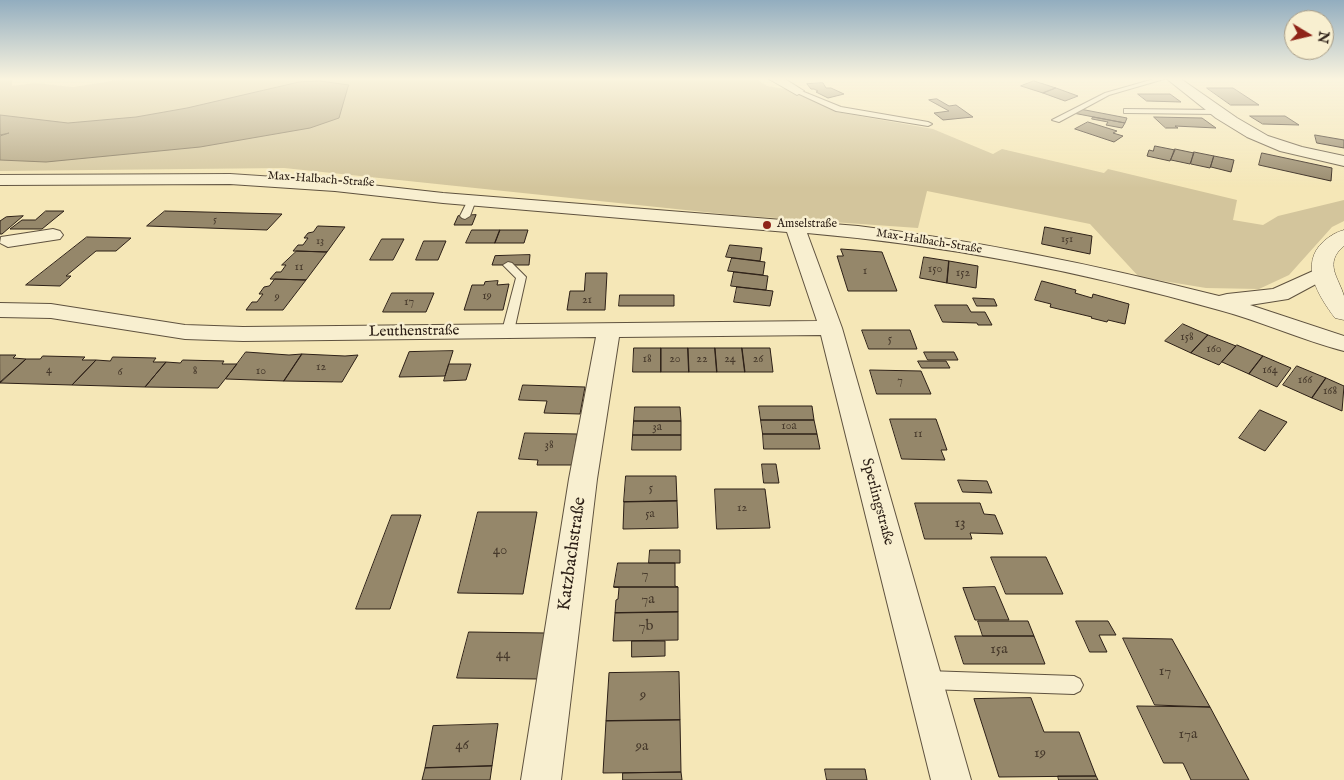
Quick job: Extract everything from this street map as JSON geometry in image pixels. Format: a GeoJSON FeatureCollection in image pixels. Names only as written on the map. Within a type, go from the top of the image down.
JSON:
{"type":"FeatureCollection","features":[{"type":"Feature","properties":{"kind":"street"},"geometry":{"type":"LineString","coordinates":[[1224,115],[1251,133],[1276,144],[1308,154],[1344,161]]}},
{"type":"Feature","properties":{"kind":"street","name":"Max-Halbach-Straße"},"geometry":{"type":"LineString","coordinates":[[0,173],[233,174],[340,180],[449,190],[641,214],[858,232],[933,241],[1046,261],[1213,301],[1344,344]]}},
{"type":"Feature","properties":{"kind":"street","name":"Max-Halbach-Straße"},"geometry":{"type":"LineString","coordinates":[[0,180],[230,179],[336,186],[469,208],[641,214]]}},
{"type":"Feature","properties":{"kind":"street","name":"Sperlingstraße"},"geometry":{"type":"LineString","coordinates":[[795,227],[830,328],[951,780]]}},
{"type":"Feature","properties":{"kind":"street"},"geometry":{"type":"LineString","coordinates":[[3,245],[53,235]]}},
{"type":"Feature","properties":{"kind":"street"},"geometry":{"type":"LineString","coordinates":[[1344,236],[1326,251],[1322,273],[1337,304],[1344,313]]}},
{"type":"Feature","properties":{"kind":"street","name":"Max-Halbach-Straße"},"geometry":{"type":"LineString","coordinates":[[1213,301],[1262,298],[1280,294],[1322,273]]}},
{"type":"Feature","properties":{"kind":"street","name":"Leuthenstraße"},"geometry":{"type":"LineString","coordinates":[[0,310],[51,311],[185,332],[243,334],[830,328]]}},
{"type":"Feature","properties":{"kind":"street","name":"Katzbachstraße"},"geometry":{"type":"LineString","coordinates":[[541,780],[583,479],[610,330]]}},
{"type":"Feature","properties":{"kind":"lane"},"geometry":{"type":"LineString","coordinates":[[877,115],[928,124]]}},
{"type":"Feature","properties":{"kind":"lane"},"geometry":{"type":"LineString","coordinates":[[1056,120],[1065,115]]}},
{"type":"Feature","properties":{"kind":"lane"},"geometry":{"type":"LineString","coordinates":[[508,265],[521,277],[508,331]]}},
{"type":"Feature","properties":{"kind":"lane"},"geometry":{"type":"LineString","coordinates":[[925,680],[1074,685]]}},
{"type":"Feature","properties":{"kind":"shaded area"},"geometry":{"type":"Polygon","coordinates":[[[0,115],[855,115],[933,129],[993,154],[1002,149],[1104,173],[1108,169],[1237,200],[1233,220],[1263,225],[1278,216],[1344,200],[1344,221],[1332,227],[1289,275],[1259,289],[1206,288],[1139,277],[1090,224],[927,191],[918,228],[733,215],[284,168],[0,171],[0,115]]]}},
{"type":"Feature","properties":{"kind":"shaded area"},"geometry":{"type":"Polygon","coordinates":[[[0,115],[68,123],[145,115],[340,115],[339,118],[310,128],[200,147],[46,162],[0,160],[0,136],[9,133],[0,135],[0,115]]]}},
{"type":"Feature","properties":{"kind":"building"},"geometry":{"type":"Polygon","coordinates":[[[937,115],[973,117],[943,120],[937,115]]]}},
{"type":"Feature","properties":{"kind":"building"},"geometry":{"type":"Polygon","coordinates":[[[1085,115],[1113,115],[1127,118],[1125,123],[1085,115]]]}},
{"type":"Feature","properties":{"kind":"building"},"geometry":{"type":"Polygon","coordinates":[[[1250,116],[1285,116],[1299,125],[1263,124],[1250,116]]]}},
{"type":"Feature","properties":{"kind":"building"},"geometry":{"type":"Polygon","coordinates":[[[1093,117],[1125,123],[1122,128],[1106,125],[1108,122],[1092,119],[1093,117]]]}},
{"type":"Feature","properties":{"kind":"building"},"geometry":{"type":"Polygon","coordinates":[[[1154,117],[1202,118],[1216,128],[1175,126],[1178,128],[1166,128],[1154,117]]]}},
{"type":"Feature","properties":{"kind":"building"},"geometry":{"type":"Polygon","coordinates":[[[1088,122],[1117,131],[1113,133],[1123,136],[1114,142],[1075,129],[1088,122]]]}},
{"type":"Feature","properties":{"kind":"building"},"geometry":{"type":"Polygon","coordinates":[[[1315,135],[1344,140],[1344,148],[1317,143],[1315,135]]]}},
{"type":"Feature","properties":{"kind":"building"},"geometry":{"type":"Polygon","coordinates":[[[1155,146],[1175,150],[1170,161],[1147,156],[1149,150],[1153,151],[1155,146]]]}},
{"type":"Feature","properties":{"kind":"building"},"geometry":{"type":"Polygon","coordinates":[[[1175,149],[1194,153],[1190,164],[1171,160],[1175,149]]]}},
{"type":"Feature","properties":{"kind":"building"},"geometry":{"type":"Polygon","coordinates":[[[1194,152],[1214,156],[1210,168],[1191,164],[1194,152]]]}},
{"type":"Feature","properties":{"kind":"building"},"geometry":{"type":"Polygon","coordinates":[[[1262,153],[1332,168],[1331,181],[1259,165],[1262,153]]]}},
{"type":"Feature","properties":{"kind":"building"},"geometry":{"type":"Polygon","coordinates":[[[1214,156],[1234,160],[1231,172],[1211,167],[1214,156]]]}},
{"type":"Feature","properties":{"kind":"building"},"geometry":{"type":"Polygon","coordinates":[[[46,211],[64,211],[42,229],[10,229],[22,220],[35,220],[46,211]]]}},
{"type":"Feature","properties":{"kind":"building"},"geometry":{"type":"Polygon","coordinates":[[[165,211],[282,214],[267,230],[147,226],[165,211]]]}},
{"type":"Feature","properties":{"kind":"building"},"geometry":{"type":"Polygon","coordinates":[[[476,215],[472,225],[454,225],[458,216],[476,215]]]}},
{"type":"Feature","properties":{"kind":"building"},"geometry":{"type":"Polygon","coordinates":[[[23,216],[0,234],[0,221],[6,217],[23,216]]]}},
{"type":"Feature","properties":{"kind":"building"},"geometry":{"type":"Polygon","coordinates":[[[318,226],[345,227],[327,252],[293,251],[298,245],[303,245],[308,238],[304,238],[318,226]]]}},
{"type":"Feature","properties":{"kind":"building"},"geometry":{"type":"Polygon","coordinates":[[[1045,227],[1092,236],[1090,254],[1042,244],[1045,227]]]}},
{"type":"Feature","properties":{"kind":"building"},"geometry":{"type":"Polygon","coordinates":[[[472,230],[500,230],[495,243],[466,243],[472,230]]]}},
{"type":"Feature","properties":{"kind":"building"},"geometry":{"type":"Polygon","coordinates":[[[500,230],[528,230],[524,243],[495,243],[500,230]]]}},
{"type":"Feature","properties":{"kind":"building"},"geometry":{"type":"Polygon","coordinates":[[[87,237],[131,238],[116,251],[96,251],[66,276],[71,276],[60,286],[26,285],[87,237]]]}},
{"type":"Feature","properties":{"kind":"building"},"geometry":{"type":"Polygon","coordinates":[[[382,239],[404,239],[393,260],[370,260],[382,239]]]}},
{"type":"Feature","properties":{"kind":"building"},"geometry":{"type":"Polygon","coordinates":[[[424,241],[446,241],[438,260],[416,260],[424,241]]]}},
{"type":"Feature","properties":{"kind":"building"},"geometry":{"type":"Polygon","coordinates":[[[730,245],[762,248],[760,261],[726,257],[730,245]]]}},
{"type":"Feature","properties":{"kind":"building"},"geometry":{"type":"Polygon","coordinates":[[[841,249],[882,252],[897,291],[848,291],[837,256],[843,256],[841,249]]]}},
{"type":"Feature","properties":{"kind":"building"},"geometry":{"type":"Polygon","coordinates":[[[297,251],[327,252],[306,280],[270,279],[276,272],[281,272],[286,265],[282,265],[297,251]]]}},
{"type":"Feature","properties":{"kind":"building"},"geometry":{"type":"Polygon","coordinates":[[[530,255],[529,265],[492,265],[495,256],[530,255]]]}},
{"type":"Feature","properties":{"kind":"building"},"geometry":{"type":"Polygon","coordinates":[[[924,257],[949,261],[947,283],[920,278],[924,257]]]}},
{"type":"Feature","properties":{"kind":"building"},"geometry":{"type":"Polygon","coordinates":[[[732,258],[765,262],[763,275],[728,271],[732,258]]]}},
{"type":"Feature","properties":{"kind":"building"},"geometry":{"type":"Polygon","coordinates":[[[949,261],[978,266],[976,288],[947,283],[949,261]]]}},
{"type":"Feature","properties":{"kind":"building"},"geometry":{"type":"Polygon","coordinates":[[[734,272],[768,276],[766,290],[731,286],[734,272]]]}},
{"type":"Feature","properties":{"kind":"building"},"geometry":{"type":"Polygon","coordinates":[[[586,273],[607,273],[605,310],[567,310],[570,291],[584,291],[586,273]]]}},
{"type":"Feature","properties":{"kind":"building"},"geometry":{"type":"Polygon","coordinates":[[[275,279],[306,280],[283,310],[246,310],[252,302],[257,302],[263,294],[259,294],[264,287],[269,286],[275,279]]]}},
{"type":"Feature","properties":{"kind":"building"},"geometry":{"type":"Polygon","coordinates":[[[498,281],[497,285],[509,284],[503,310],[464,310],[472,285],[484,285],[485,282],[498,281]]]}},
{"type":"Feature","properties":{"kind":"building"},"geometry":{"type":"Polygon","coordinates":[[[1042,281],[1076,290],[1075,293],[1092,298],[1093,294],[1129,304],[1125,324],[1091,318],[1050,307],[1051,304],[1035,300],[1042,281]]]}},
{"type":"Feature","properties":{"kind":"building"},"geometry":{"type":"Polygon","coordinates":[[[737,287],[773,291],[770,306],[734,302],[737,287]]]}},
{"type":"Feature","properties":{"kind":"building"},"geometry":{"type":"Polygon","coordinates":[[[392,293],[434,293],[426,312],[383,312],[392,293]]]}},
{"type":"Feature","properties":{"kind":"building"},"geometry":{"type":"Polygon","coordinates":[[[620,295],[674,295],[674,306],[619,306],[620,295]]]}},
{"type":"Feature","properties":{"kind":"building"},"geometry":{"type":"Polygon","coordinates":[[[973,298],[994,299],[997,306],[977,306],[973,298]]]}},
{"type":"Feature","properties":{"kind":"building"},"geometry":{"type":"Polygon","coordinates":[[[935,305],[967,305],[971,312],[985,312],[992,325],[943,322],[935,305]]]}},
{"type":"Feature","properties":{"kind":"building"},"geometry":{"type":"Polygon","coordinates":[[[1183,324],[1208,335],[1191,353],[1165,341],[1183,324]]]}},
{"type":"Feature","properties":{"kind":"building"},"geometry":{"type":"Polygon","coordinates":[[[862,330],[910,330],[917,349],[869,349],[862,330]]]}},
{"type":"Feature","properties":{"kind":"building"},"geometry":{"type":"Polygon","coordinates":[[[1208,335],[1236,346],[1219,365],[1191,353],[1208,335]]]}},
{"type":"Feature","properties":{"kind":"building"},"geometry":{"type":"Polygon","coordinates":[[[1237,345],[1263,356],[1249,374],[1222,362],[1237,345]]]}},
{"type":"Feature","properties":{"kind":"building"},"geometry":{"type":"Polygon","coordinates":[[[634,348],[661,348],[661,372],[633,372],[634,348]]]}},
{"type":"Feature","properties":{"kind":"building"},"geometry":{"type":"Polygon","coordinates":[[[661,348],[688,348],[689,372],[661,372],[661,348]]]}},
{"type":"Feature","properties":{"kind":"building"},"geometry":{"type":"Polygon","coordinates":[[[688,348],[715,348],[717,372],[689,372],[688,348]]]}},
{"type":"Feature","properties":{"kind":"building"},"geometry":{"type":"Polygon","coordinates":[[[715,348],[742,348],[745,372],[717,372],[715,348]]]}},
{"type":"Feature","properties":{"kind":"building"},"geometry":{"type":"Polygon","coordinates":[[[742,348],[770,348],[773,372],[745,372],[742,348]]]}},
{"type":"Feature","properties":{"kind":"building"},"geometry":{"type":"Polygon","coordinates":[[[453,351],[445,376],[399,377],[409,352],[453,351]]]}},
{"type":"Feature","properties":{"kind":"building"},"geometry":{"type":"Polygon","coordinates":[[[246,352],[302,354],[284,381],[226,379],[246,352]]]}},
{"type":"Feature","properties":{"kind":"building"},"geometry":{"type":"Polygon","coordinates":[[[924,352],[954,352],[958,360],[928,360],[924,352]]]}},
{"type":"Feature","properties":{"kind":"building"},"geometry":{"type":"Polygon","coordinates":[[[302,354],[358,355],[342,382],[284,381],[302,354]]]}},
{"type":"Feature","properties":{"kind":"building"},"geometry":{"type":"Polygon","coordinates":[[[0,355],[16,355],[13,358],[26,359],[0,382],[0,355]]]}},
{"type":"Feature","properties":{"kind":"building"},"geometry":{"type":"Polygon","coordinates":[[[43,356],[85,357],[82,360],[96,360],[72,385],[0,383],[26,359],[40,359],[43,356]]]}},
{"type":"Feature","properties":{"kind":"building"},"geometry":{"type":"Polygon","coordinates":[[[1263,356],[1291,368],[1277,387],[1249,374],[1263,356]]]}},
{"type":"Feature","properties":{"kind":"building"},"geometry":{"type":"Polygon","coordinates":[[[113,357],[156,358],[153,362],[166,362],[145,387],[72,385],[96,360],[110,361],[113,357]]]}},
{"type":"Feature","properties":{"kind":"building"},"geometry":{"type":"Polygon","coordinates":[[[183,360],[224,361],[222,364],[237,364],[218,388],[145,387],[166,362],[180,363],[183,360]]]}},
{"type":"Feature","properties":{"kind":"building"},"geometry":{"type":"Polygon","coordinates":[[[918,361],[946,361],[950,368],[922,368],[918,361]]]}},
{"type":"Feature","properties":{"kind":"building"},"geometry":{"type":"Polygon","coordinates":[[[449,364],[471,364],[466,380],[444,381],[449,364]]]}},
{"type":"Feature","properties":{"kind":"building"},"geometry":{"type":"Polygon","coordinates":[[[1297,366],[1326,378],[1312,398],[1283,385],[1297,366]]]}},
{"type":"Feature","properties":{"kind":"building"},"geometry":{"type":"Polygon","coordinates":[[[870,370],[921,371],[931,394],[877,394],[870,370]]]}},
{"type":"Feature","properties":{"kind":"building"},"geometry":{"type":"Polygon","coordinates":[[[1326,378],[1344,386],[1342,411],[1312,398],[1326,378]]]}},
{"type":"Feature","properties":{"kind":"building"},"geometry":{"type":"Polygon","coordinates":[[[523,385],[585,387],[580,414],[544,413],[547,401],[519,400],[523,385]]]}},
{"type":"Feature","properties":{"kind":"building"},"geometry":{"type":"Polygon","coordinates":[[[759,406],[812,406],[814,420],[761,420],[759,406]]]}},
{"type":"Feature","properties":{"kind":"building"},"geometry":{"type":"Polygon","coordinates":[[[635,407],[680,407],[681,421],[634,421],[635,407]]]}},
{"type":"Feature","properties":{"kind":"building"},"geometry":{"type":"Polygon","coordinates":[[[1260,410],[1287,422],[1265,451],[1239,438],[1260,410]]]}},
{"type":"Feature","properties":{"kind":"building"},"geometry":{"type":"Polygon","coordinates":[[[890,419],[936,419],[947,450],[941,450],[945,460],[902,459],[890,419]]]}},
{"type":"Feature","properties":{"kind":"building"},"geometry":{"type":"Polygon","coordinates":[[[761,420],[814,420],[817,434],[763,434],[761,420]]]}},
{"type":"Feature","properties":{"kind":"building"},"geometry":{"type":"Polygon","coordinates":[[[634,421],[681,421],[681,435],[633,435],[634,421]]]}},
{"type":"Feature","properties":{"kind":"building"},"geometry":{"type":"Polygon","coordinates":[[[525,433],[577,434],[572,465],[537,465],[538,460],[519,459],[525,433]]]}},
{"type":"Feature","properties":{"kind":"building"},"geometry":{"type":"Polygon","coordinates":[[[763,434],[817,434],[820,449],[764,449],[763,434]]]}},
{"type":"Feature","properties":{"kind":"building"},"geometry":{"type":"Polygon","coordinates":[[[633,435],[681,435],[681,450],[632,450],[633,435]]]}},
{"type":"Feature","properties":{"kind":"building"},"geometry":{"type":"Polygon","coordinates":[[[762,464],[776,464],[779,483],[764,483],[762,464]]]}},
{"type":"Feature","properties":{"kind":"building"},"geometry":{"type":"Polygon","coordinates":[[[626,476],[676,476],[677,501],[624,502],[626,476]]]}},
{"type":"Feature","properties":{"kind":"building"},"geometry":{"type":"Polygon","coordinates":[[[958,480],[987,481],[992,493],[963,492],[958,480]]]}},
{"type":"Feature","properties":{"kind":"building"},"geometry":{"type":"Polygon","coordinates":[[[715,489],[765,489],[770,528],[717,529],[715,489]]]}},
{"type":"Feature","properties":{"kind":"building"},"geometry":{"type":"Polygon","coordinates":[[[677,501],[678,528],[623,529],[624,502],[677,501]]]}},
{"type":"Feature","properties":{"kind":"building"},"geometry":{"type":"Polygon","coordinates":[[[915,503],[980,503],[984,514],[995,515],[1003,534],[970,533],[972,539],[925,539],[915,503]]]}},
{"type":"Feature","properties":{"kind":"building"},"geometry":{"type":"Polygon","coordinates":[[[478,512],[537,512],[523,594],[458,593],[478,512]]]}},
{"type":"Feature","properties":{"kind":"building"},"geometry":{"type":"Polygon","coordinates":[[[392,515],[421,515],[390,609],[356,609],[392,515]]]}},
{"type":"Feature","properties":{"kind":"building"},"geometry":{"type":"Polygon","coordinates":[[[650,550],[680,550],[680,563],[649,563],[650,550]]]}},
{"type":"Feature","properties":{"kind":"building"},"geometry":{"type":"Polygon","coordinates":[[[991,557],[1046,557],[1063,594],[1006,594],[991,557]]]}},
{"type":"Feature","properties":{"kind":"building"},"geometry":{"type":"Polygon","coordinates":[[[618,563],[675,563],[675,586],[678,587],[614,587],[618,563]]]}},
{"type":"Feature","properties":{"kind":"building"},"geometry":{"type":"Polygon","coordinates":[[[614,587],[678,587],[678,612],[615,613],[619,588],[614,587]]]}},
{"type":"Feature","properties":{"kind":"building"},"geometry":{"type":"Polygon","coordinates":[[[995,587],[1009,620],[975,620],[963,588],[995,587]]]}},
{"type":"Feature","properties":{"kind":"building"},"geometry":{"type":"Polygon","coordinates":[[[678,612],[678,640],[613,641],[615,613],[678,612]]]}},
{"type":"Feature","properties":{"kind":"building"},"geometry":{"type":"Polygon","coordinates":[[[978,621],[1028,621],[1034,636],[983,636],[978,621]]]}},
{"type":"Feature","properties":{"kind":"building"},"geometry":{"type":"Polygon","coordinates":[[[1076,621],[1108,621],[1116,635],[1099,635],[1107,652],[1090,652],[1076,621]]]}},
{"type":"Feature","properties":{"kind":"building"},"geometry":{"type":"Polygon","coordinates":[[[469,632],[546,633],[539,679],[457,678],[469,632]]]}},
{"type":"Feature","properties":{"kind":"building"},"geometry":{"type":"Polygon","coordinates":[[[955,636],[1034,636],[1045,664],[964,664],[955,636]]]}},
{"type":"Feature","properties":{"kind":"building"},"geometry":{"type":"Polygon","coordinates":[[[1123,638],[1172,639],[1210,707],[1155,705],[1123,638]]]}},
{"type":"Feature","properties":{"kind":"building"},"geometry":{"type":"Polygon","coordinates":[[[632,641],[665,641],[665,656],[632,657],[632,641]]]}},
{"type":"Feature","properties":{"kind":"building"},"geometry":{"type":"Polygon","coordinates":[[[679,672],[680,720],[606,721],[609,673],[679,672]]]}},
{"type":"Feature","properties":{"kind":"building"},"geometry":{"type":"Polygon","coordinates":[[[1031,698],[1044,732],[1079,732],[1096,776],[999,777],[974,699],[1031,698]]]}},
{"type":"Feature","properties":{"kind":"building"},"geometry":{"type":"Polygon","coordinates":[[[1137,706],[1210,707],[1249,780],[1191,780],[1183,763],[1164,763],[1137,706]]]}},
{"type":"Feature","properties":{"kind":"building"},"geometry":{"type":"Polygon","coordinates":[[[680,720],[681,772],[603,773],[606,721],[680,720]]]}},
{"type":"Feature","properties":{"kind":"building"},"geometry":{"type":"Polygon","coordinates":[[[498,724],[492,766],[425,768],[433,726],[498,724]]]}},
{"type":"Feature","properties":{"kind":"building"},"geometry":{"type":"Polygon","coordinates":[[[492,766],[490,780],[422,780],[425,768],[492,766]]]}},
{"type":"Feature","properties":{"kind":"building"},"geometry":{"type":"Polygon","coordinates":[[[825,769],[865,769],[867,780],[827,780],[825,769]]]}},
{"type":"Feature","properties":{"kind":"building"},"geometry":{"type":"Polygon","coordinates":[[[681,772],[682,780],[623,780],[623,773],[681,772]]]}},
{"type":"Feature","properties":{"kind":"building"},"geometry":{"type":"Polygon","coordinates":[[[1058,776],[1096,776],[1098,780],[1059,780],[1058,776]]]}},
{"type":"Feature","properties":{"kind":"place","name":"Amselstraße"},"geometry":{"type":"Point","coordinates":[767,225]}}]}
